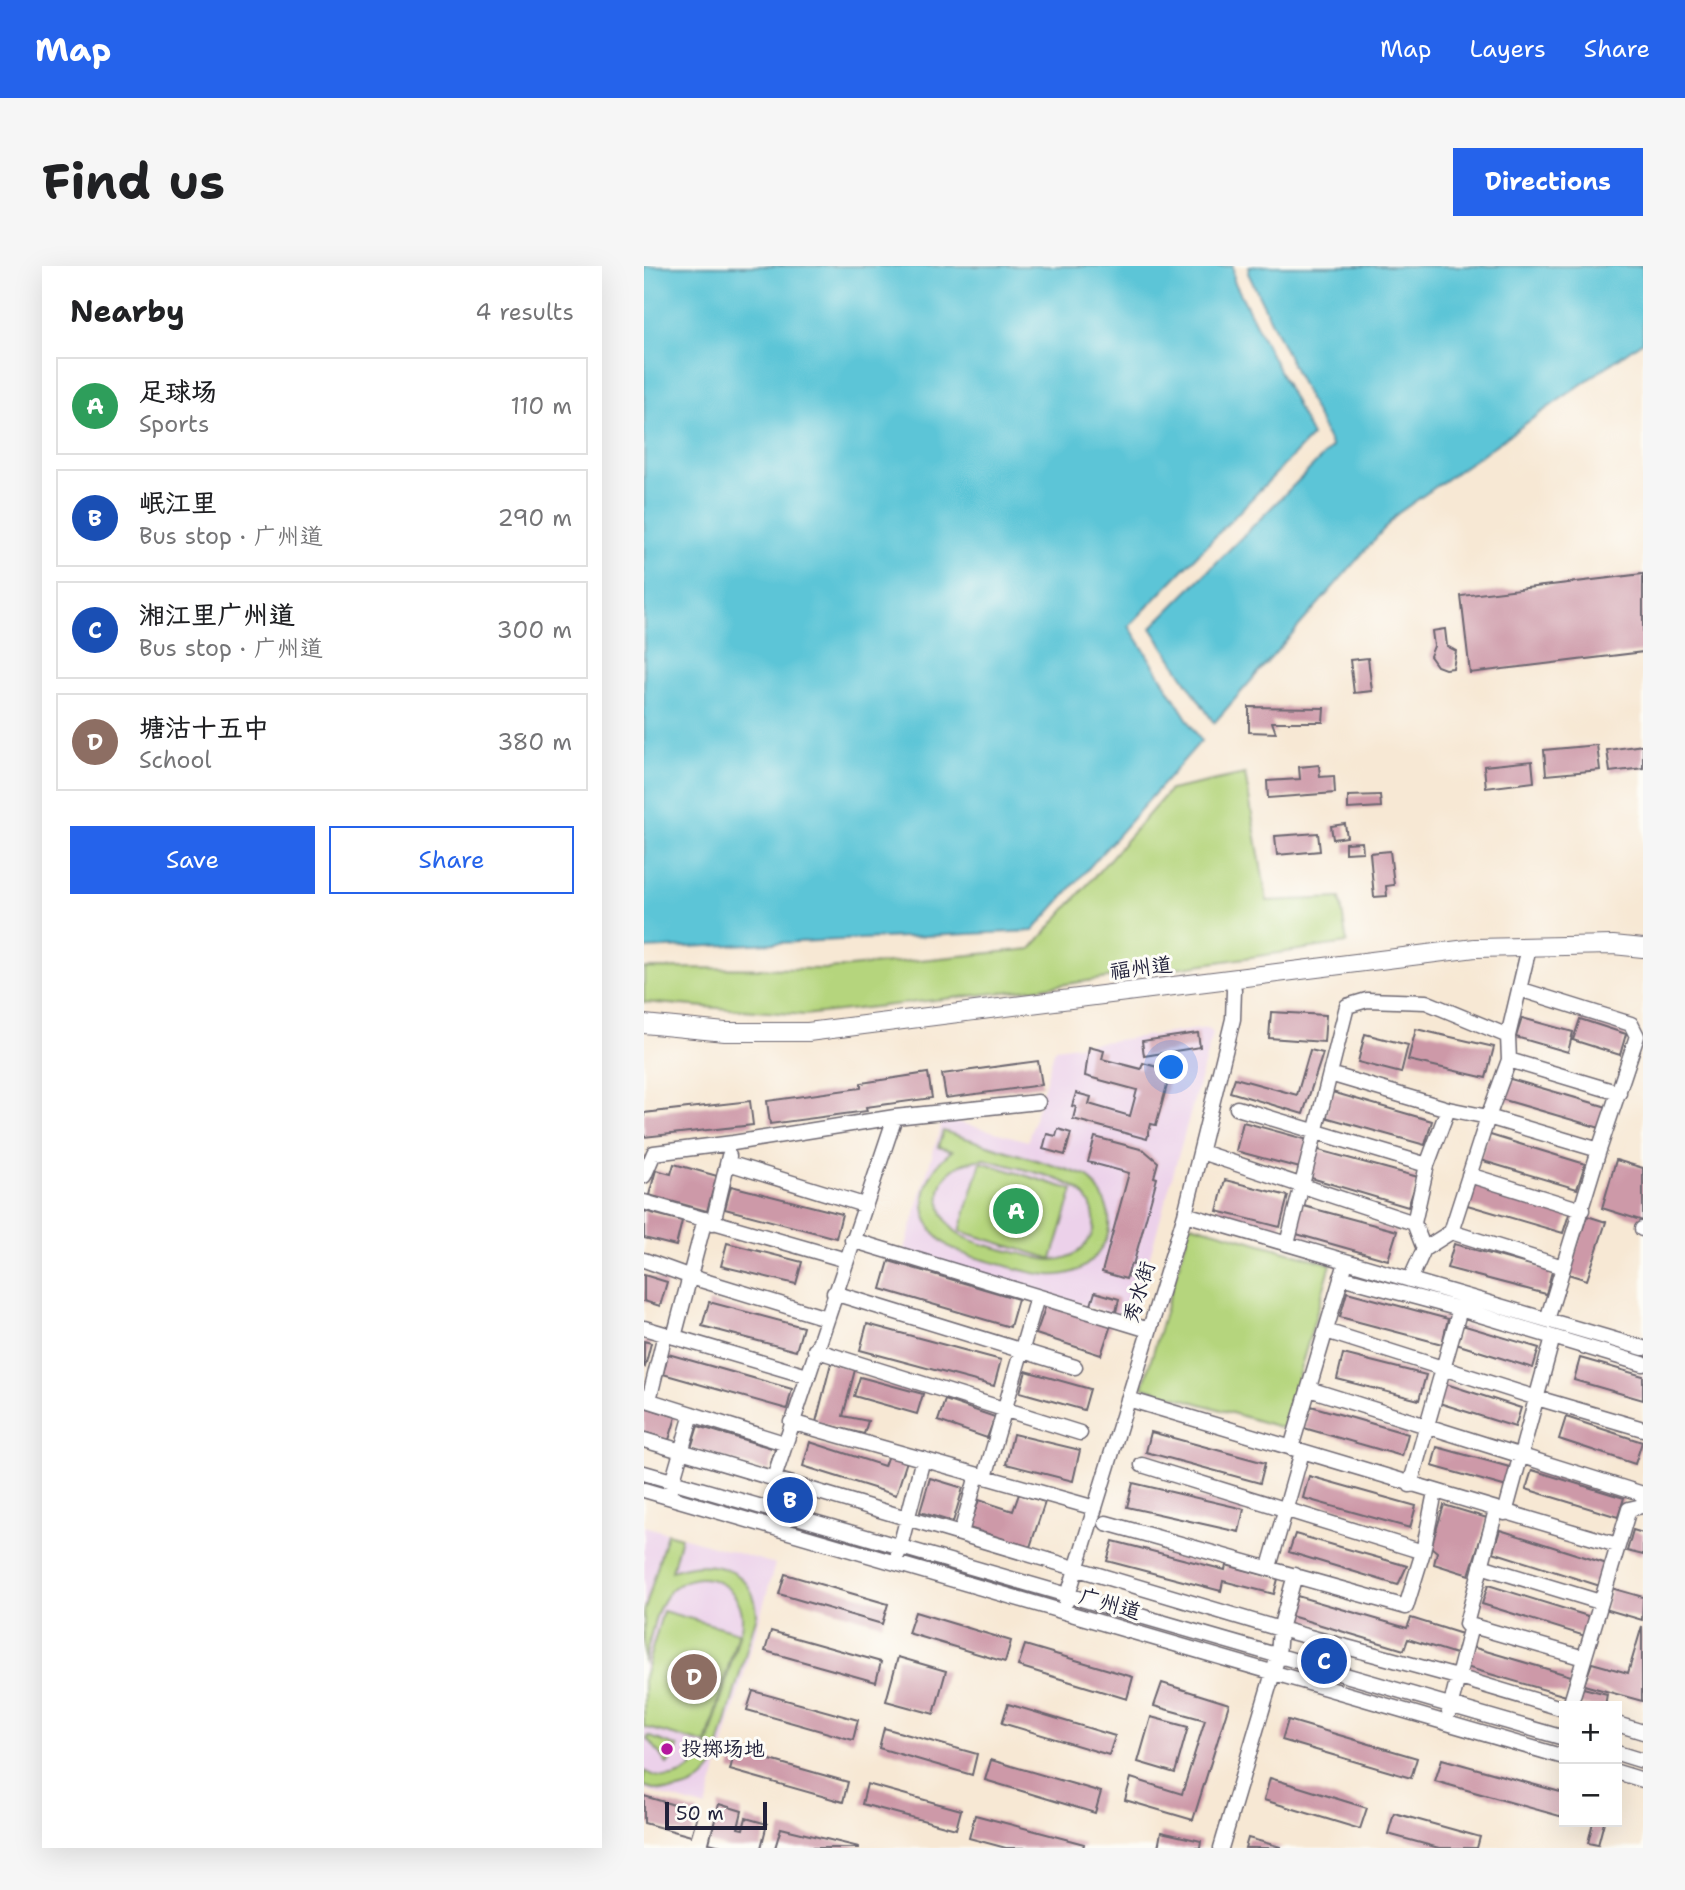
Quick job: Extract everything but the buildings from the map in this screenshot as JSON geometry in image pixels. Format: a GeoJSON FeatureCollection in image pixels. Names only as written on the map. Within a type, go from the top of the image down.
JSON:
{"type":"FeatureCollection","features":[{"type":"Feature","properties":{"kind":"main road","name":"福州道"},"geometry":{"type":"LineString","coordinates":[[644,1034],[694,1039],[817,1041],[1233,985],[1475,948],[1613,945],[1643,948]]}},
{"type":"Feature","properties":{"kind":"main road","name":"福州道"},"geometry":{"type":"LineString","coordinates":[[644,1024],[725,1032],[808,1032],[1474,958],[1592,954],[1643,957]]}},
{"type":"Feature","properties":{"kind":"street"},"geometry":{"type":"LineString","coordinates":[[1410,1280],[1424,1248],[1451,1232],[1508,1060],[1508,1036],[1527,956]]}},
{"type":"Feature","properties":{"kind":"street","name":"秀水街"},"geometry":{"type":"LineString","coordinates":[[1063,1613],[1185,1214],[1233,1019],[1233,985]]}},
{"type":"Feature","properties":{"kind":"street"},"geometry":{"type":"LineString","coordinates":[[1519,989],[1630,1024],[1637,1036],[1547,1320]]}},
{"type":"Feature","properties":{"kind":"street"},"geometry":{"type":"LineString","coordinates":[[1287,1244],[1347,1006],[1367,1000],[1426,1002],[1508,1036]]}},
{"type":"Feature","properties":{"kind":"street"},"geometry":{"type":"LineString","coordinates":[[1508,1060],[1619,1093]]}},
{"type":"Feature","properties":{"kind":"street"},"geometry":{"type":"LineString","coordinates":[[1330,1074],[1599,1150]]}},
{"type":"Feature","properties":{"kind":"street"},"geometry":{"type":"LineString","coordinates":[[644,1176],[654,1153],[894,1117],[1038,1102]]}},
{"type":"Feature","properties":{"kind":"street"},"geometry":{"type":"LineString","coordinates":[[1237,1108],[1427,1165]]}},
{"type":"Feature","properties":{"kind":"street"},"geometry":{"type":"LineString","coordinates":[[1424,1248],[1414,1223],[1427,1165],[1448,1109]]}},
{"type":"Feature","properties":{"kind":"street"},"geometry":{"type":"LineString","coordinates":[[774,1478],[894,1117]]}},
{"type":"Feature","properties":{"kind":"street"},"geometry":{"type":"LineString","coordinates":[[733,1143],[691,1277],[646,1399],[784,1443]]}},
{"type":"Feature","properties":{"kind":"street"},"geometry":{"type":"LineString","coordinates":[[1200,1152],[1414,1223]]}},
{"type":"Feature","properties":{"kind":"street"},"geometry":{"type":"LineString","coordinates":[[728,1163],[864,1205]]}},
{"type":"Feature","properties":{"kind":"street"},"geometry":{"type":"LineString","coordinates":[[1469,1175],[1582,1209]]}},
{"type":"Feature","properties":{"kind":"street"},"geometry":{"type":"LineString","coordinates":[[644,1202],[846,1260]]}},
{"type":"Feature","properties":{"kind":"street"},"geometry":{"type":"LineString","coordinates":[[1185,1214],[1643,1348]]}},
{"type":"Feature","properties":{"kind":"street"},"geometry":{"type":"LineString","coordinates":[[1451,1232],[1563,1267]]}},
{"type":"Feature","properties":{"kind":"street"},"geometry":{"type":"LineString","coordinates":[[852,1240],[1149,1330]]}},
{"type":"Feature","properties":{"kind":"street"},"geometry":{"type":"LineString","coordinates":[[644,1260],[826,1318]]}},
{"type":"Feature","properties":{"kind":"street"},"geometry":{"type":"LineString","coordinates":[[1269,1567],[1286,1509],[1309,1389],[1347,1261]]}},
{"type":"Feature","properties":{"kind":"street"},"geometry":{"type":"LineString","coordinates":[[1341,1276],[1643,1364]]}},
{"type":"Feature","properties":{"kind":"street"},"geometry":{"type":"LineString","coordinates":[[834,1293],[1075,1367]]}},
{"type":"Feature","properties":{"kind":"street"},"geometry":{"type":"LineString","coordinates":[[961,1533],[1005,1409],[1037,1297]]}},
{"type":"Feature","properties":{"kind":"street"},"geometry":{"type":"LineString","coordinates":[[1410,1485],[1460,1309]]}},
{"type":"Feature","properties":{"kind":"street"},"geometry":{"type":"LineString","coordinates":[[644,1328],[807,1376]]}},
{"type":"Feature","properties":{"kind":"street"},"geometry":{"type":"LineString","coordinates":[[1326,1331],[1643,1429]]}},
{"type":"Feature","properties":{"kind":"street"},"geometry":{"type":"LineString","coordinates":[[1553,1338],[1521,1455],[1481,1566],[1466,1624],[1584,1658]]}},
{"type":"Feature","properties":{"kind":"street"},"geometry":{"type":"LineString","coordinates":[[815,1350],[1080,1433]]}},
{"type":"Feature","properties":{"kind":"street"},"geometry":{"type":"LineString","coordinates":[[1309,1389],[1521,1455],[1643,1502]]}},
{"type":"Feature","properties":{"kind":"street"},"geometry":{"type":"LineString","coordinates":[[1128,1399],[1617,1545]]}},
{"type":"Feature","properties":{"kind":"street"},"geometry":{"type":"LineString","coordinates":[[668,1497],[692,1414]]}},
{"type":"Feature","properties":{"kind":"street"},"geometry":{"type":"LineString","coordinates":[[791,1422],[1095,1508]]}},
{"type":"Feature","properties":{"kind":"street"},"geometry":{"type":"LineString","coordinates":[[644,1440],[1280,1629],[1559,1708]]}},
{"type":"Feature","properties":{"kind":"street"},"geometry":{"type":"LineString","coordinates":[[895,1562],[923,1459]]}},
{"type":"Feature","properties":{"kind":"street"},"geometry":{"type":"LineString","coordinates":[[1142,1465],[1423,1552]]}},
{"type":"Feature","properties":{"kind":"street","name":"广州道"},"geometry":{"type":"LineString","coordinates":[[644,1473],[1559,1737]]}},
{"type":"Feature","properties":{"kind":"street","name":"广州道"},"geometry":{"type":"LineString","coordinates":[[644,1490],[1559,1756]]}},
{"type":"Feature","properties":{"kind":"street"},"geometry":{"type":"LineString","coordinates":[[1106,1523],[1406,1607],[1423,1552],[1436,1492]]}},
{"type":"Feature","properties":{"kind":"street"},"geometry":{"type":"LineString","coordinates":[[1571,1701],[1629,1509],[1643,1502]]}},
{"type":"Feature","properties":{"kind":"street"},"geometry":{"type":"LineString","coordinates":[[1481,1566],[1600,1602]]}},
{"type":"Feature","properties":{"kind":"street"},"geometry":{"type":"LineString","coordinates":[[1221,1848],[1278,1656],[1280,1629],[1295,1575]]}},
{"type":"Feature","properties":{"kind":"street"},"geometry":{"type":"LineString","coordinates":[[1446,1723],[1471,1626]]}},
{"type":"Feature","properties":{"kind":"street"},"geometry":{"type":"LineString","coordinates":[[1622,1726],[1643,1732]]}},
{"type":"Feature","properties":{"kind":"street"},"geometry":{"type":"LineString","coordinates":[[1622,1754],[1643,1760]]}},
{"type":"Feature","properties":{"kind":"street"},"geometry":{"type":"LineString","coordinates":[[1622,1774],[1643,1780]]}},
{"type":"Feature","properties":{"kind":"shaded area"},"geometry":{"type":"Polygon","coordinates":[[[1208,1028],[1213,1033],[1132,1319],[904,1252],[943,1118],[1028,1141],[1055,1048],[1208,1028]]]}},
{"type":"Feature","properties":{"kind":"shaded area"},"geometry":{"type":"Polygon","coordinates":[[[644,1526],[775,1564],[706,1808],[644,1790],[644,1526]]]}},
{"type":"Feature","properties":{"kind":"green space"},"geometry":{"type":"Polygon","coordinates":[[[1245,774],[1267,901],[1340,898],[1347,943],[1039,988],[804,1015],[644,1002],[644,968],[829,969],[1031,949],[1170,790],[1245,774]]]}},
{"type":"Feature","properties":{"kind":"green space"},"geometry":{"type":"Polygon","coordinates":[[[943,1131],[1087,1176],[1102,1195],[1108,1210],[1108,1234],[1101,1249],[1081,1269],[1047,1275],[973,1257],[948,1246],[936,1236],[925,1211],[924,1198],[932,1172],[952,1151],[938,1147],[943,1131]],[[985,1159],[958,1166],[942,1183],[942,1212],[953,1229],[968,1239],[987,1246],[1053,1260],[1079,1251],[1088,1242],[1093,1231],[1094,1218],[1090,1205],[1081,1192],[1050,1177],[985,1159]]]}},
{"type":"Feature","properties":{"kind":"green space"},"geometry":{"type":"Polygon","coordinates":[[[981,1162],[1073,1190],[1052,1259],[960,1231],[981,1162]]]}},
{"type":"Feature","properties":{"kind":"green space"},"geometry":{"type":"Polygon","coordinates":[[[1191,1224],[1331,1264],[1283,1428],[1143,1387],[1191,1224]]]}},
{"type":"Feature","properties":{"kind":"green space"},"geometry":{"type":"Polygon","coordinates":[[[667,1533],[681,1537],[672,1571],[700,1565],[714,1566],[739,1576],[748,1585],[757,1614],[713,1767],[699,1782],[673,1791],[644,1786],[644,1771],[672,1777],[688,1770],[702,1757],[707,1748],[741,1628],[742,1613],[738,1600],[730,1590],[719,1583],[694,1579],[681,1583],[669,1592],[660,1607],[644,1664],[644,1613],[667,1533]]]}},
{"type":"Feature","properties":{"kind":"green space"},"geometry":{"type":"Polygon","coordinates":[[[663,1611],[738,1632],[706,1744],[644,1727],[644,1677],[663,1611]]]}},
{"type":"Feature","properties":{"kind":"green space","name":"投掷场地"},"geometry":{"type":"Polygon","coordinates":[[[648,1736],[678,1747],[675,1756],[667,1764],[647,1740],[648,1736]]]}},
{"type":"Feature","properties":{"kind":"water"},"geometry":{"type":"Polygon","coordinates":[[[644,266],[1233,266],[1234,281],[1312,436],[1129,626],[1201,741],[1033,931],[644,949],[644,266]]]}},
{"type":"Feature","properties":{"kind":"water"},"geometry":{"type":"Polygon","coordinates":[[[1249,266],[1643,266],[1643,341],[1397,514],[1214,723],[1151,628],[1332,447],[1248,273],[1249,266]]]}},
{"type":"Feature","properties":{"kind":"place","name":"足球场"},"geometry":{"type":"Point","coordinates":[1016,1211]}},
{"type":"Feature","properties":{"kind":"place","name":"岷江里"},"geometry":{"type":"Point","coordinates":[790,1500]}},
{"type":"Feature","properties":{"kind":"place","name":"湘江里广州道"},"geometry":{"type":"Point","coordinates":[1324,1661]}},
{"type":"Feature","properties":{"kind":"place","name":"塘沽十五中"},"geometry":{"type":"Point","coordinates":[694,1677]}},
{"type":"Feature","properties":{"kind":"place","name":"投掷场地"},"geometry":{"type":"Point","coordinates":[667,1749]}}]}
